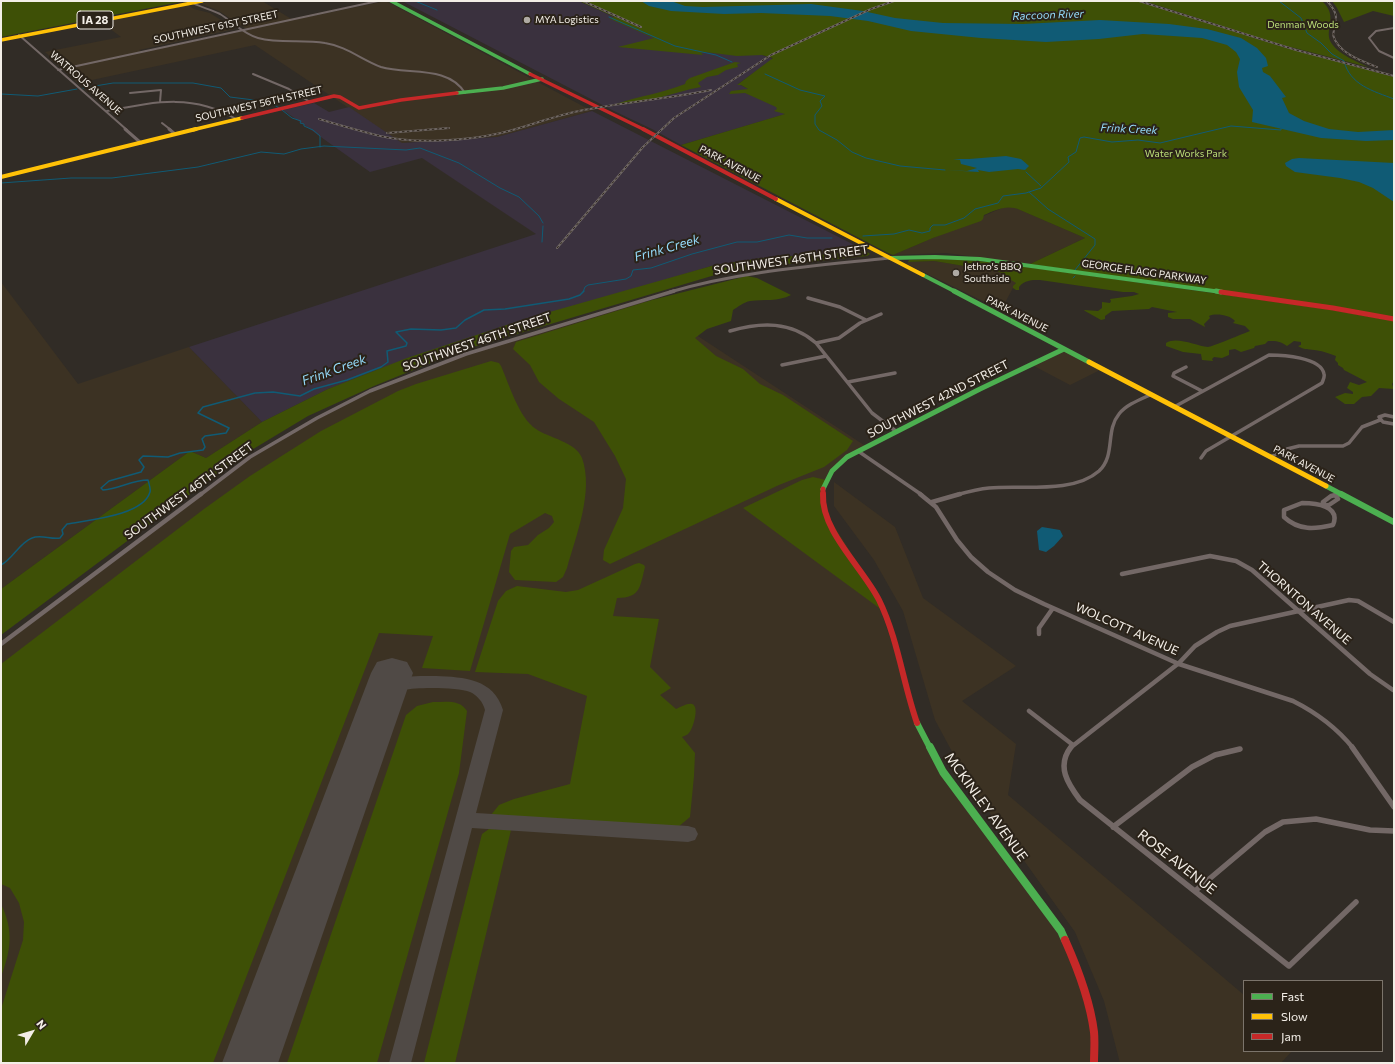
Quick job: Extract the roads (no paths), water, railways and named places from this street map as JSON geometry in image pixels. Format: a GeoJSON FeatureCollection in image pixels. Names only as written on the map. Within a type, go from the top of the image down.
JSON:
{"type":"FeatureCollection","features":[{"type":"Feature","properties":{"kind":"main road","name":"IA 28"},"geometry":{"type":"LineString","coordinates":[[1,39],[190,2],[202,1]]}},
{"type":"Feature","properties":{"kind":"main road","name":"PARK AVENUE"},"geometry":{"type":"LineString","coordinates":[[391,1],[543,79]]}},
{"type":"Feature","properties":{"kind":"main road","name":"PARK AVENUE"},"geometry":{"type":"LineString","coordinates":[[398,1],[574,97],[588,102],[654,135],[1270,457],[1338,495],[1394,522]]}},
{"type":"Feature","properties":{"kind":"main road","name":"SOUTHWEST 56TH STREET"},"geometry":{"type":"LineString","coordinates":[[1,177],[236,119],[337,96],[359,108],[401,100],[509,87],[543,79]]}},
{"type":"Feature","properties":{"kind":"main road","name":"GEORGE FLAGG PARKWAY"},"geometry":{"type":"LineString","coordinates":[[889,258],[935,257],[980,259],[1333,308],[1394,319]]}},
{"type":"Feature","properties":{"kind":"main road","name":"SOUTHWEST 42ND STREET"},"geometry":{"type":"LineString","coordinates":[[828,477],[839,463],[858,451],[980,389],[1064,349]]}},
{"type":"Feature","properties":{"kind":"main road","name":"MCKINLEY AVENUE"},"geometry":{"type":"LineString","coordinates":[[828,477],[823,491],[824,510],[830,524],[871,584],[886,613],[913,711],[930,748],[943,772],[960,796],[1045,907],[1061,931],[1076,961],[1090,1009],[1094,1033],[1094,1063]]}},
{"type":"Feature","properties":{"kind":"street","name":"SOUTHWEST 61ST STREET"},"geometry":{"type":"LineString","coordinates":[[58,70],[378,1]]}},
{"type":"Feature","properties":{"kind":"street"},"geometry":{"type":"LineString","coordinates":[[190,2],[198,7],[218,13],[253,37],[265,40],[314,41],[336,45],[377,66],[428,73],[446,78],[458,84],[466,93]]}},
{"type":"Feature","properties":{"kind":"street"},"geometry":{"type":"LineString","coordinates":[[1394,28],[1377,31],[1369,38],[1380,53],[1394,58]]}},
{"type":"Feature","properties":{"kind":"street","name":"WATROUS AVENUE"},"geometry":{"type":"LineString","coordinates":[[20,36],[141,143]]}},
{"type":"Feature","properties":{"kind":"street"},"geometry":{"type":"LineString","coordinates":[[253,74],[289,89],[310,102]]}},
{"type":"Feature","properties":{"kind":"street"},"geometry":{"type":"LineString","coordinates":[[130,93],[161,90],[160,102]]}},
{"type":"Feature","properties":{"kind":"street"},"geometry":{"type":"LineString","coordinates":[[106,111],[160,102],[184,102],[203,104],[224,112],[236,119]]}},
{"type":"Feature","properties":{"kind":"street"},"geometry":{"type":"LineString","coordinates":[[162,123],[175,134]]}},
{"type":"Feature","properties":{"kind":"street","name":"SOUTHWEST 46TH STREET"},"geometry":{"type":"LineString","coordinates":[[1,644],[250,457],[317,418],[370,391],[466,354],[701,283],[748,273],[889,258]]}},
{"type":"Feature","properties":{"kind":"street"},"geometry":{"type":"LineString","coordinates":[[808,298],[840,307],[866,320]]}},
{"type":"Feature","properties":{"kind":"street"},"geometry":{"type":"LineString","coordinates":[[816,343],[839,338],[854,326],[882,314]]}},
{"type":"Feature","properties":{"kind":"street"},"geometry":{"type":"LineString","coordinates":[[730,331],[756,325],[776,325],[799,331],[816,343],[877,418],[897,432]]}},
{"type":"Feature","properties":{"kind":"street"},"geometry":{"type":"LineString","coordinates":[[1174,407],[1269,355],[1278,354],[1302,358],[1320,368],[1324,373],[1322,383],[1230,436],[1206,451],[1201,458]]}},
{"type":"Feature","properties":{"kind":"street"},"geometry":{"type":"LineString","coordinates":[[782,364],[826,356]]}},
{"type":"Feature","properties":{"kind":"street"},"geometry":{"type":"LineString","coordinates":[[1186,367],[1174,374],[1174,376],[1202,391]]}},
{"type":"Feature","properties":{"kind":"street"},"geometry":{"type":"LineString","coordinates":[[848,382],[895,373]]}},
{"type":"Feature","properties":{"kind":"street"},"geometry":{"type":"LineString","coordinates":[[932,502],[977,490],[1070,484],[1088,478],[1099,472],[1109,459],[1114,424],[1117,417],[1126,408],[1150,395]]}},
{"type":"Feature","properties":{"kind":"street"},"geometry":{"type":"LineString","coordinates":[[1380,420],[1379,417],[1382,415],[1394,417]]}},
{"type":"Feature","properties":{"kind":"street"},"geometry":{"type":"LineString","coordinates":[[1380,420],[1387,424],[1394,424]]}},
{"type":"Feature","properties":{"kind":"street"},"geometry":{"type":"LineString","coordinates":[[1270,457],[1282,450],[1295,446],[1343,446],[1351,442],[1363,427],[1380,420]]}},
{"type":"Feature","properties":{"kind":"street","name":"WOLCOTT AVENUE"},"geometry":{"type":"LineString","coordinates":[[858,451],[932,502],[941,512],[957,540],[976,561],[1001,581],[1027,596],[1179,663],[1236,684],[1286,697],[1321,716],[1347,741],[1394,807]]}},
{"type":"Feature","properties":{"kind":"street"},"geometry":{"type":"LineString","coordinates":[[1324,505],[1330,509],[1335,517],[1336,521],[1333,525],[1309,529],[1301,528],[1293,525],[1284,517],[1284,510],[1302,503],[1329,505],[1338,499],[1338,495]]}},
{"type":"Feature","properties":{"kind":"street","name":"THORNTON AVENUE"},"geometry":{"type":"LineString","coordinates":[[1122,574],[1203,556],[1222,557],[1236,561],[1252,570],[1370,674],[1393,690]]}},
{"type":"Feature","properties":{"kind":"street"},"geometry":{"type":"LineString","coordinates":[[1029,711],[1073,745],[1135,699],[1179,663],[1195,646],[1217,632],[1244,622],[1349,600],[1358,602],[1394,622]]}},
{"type":"Feature","properties":{"kind":"street"},"geometry":{"type":"LineString","coordinates":[[1039,634],[1039,628],[1053,608]]}},
{"type":"Feature","properties":{"kind":"street","name":"ROSE AVENUE"},"geometry":{"type":"LineString","coordinates":[[1073,745],[1066,755],[1064,767],[1065,777],[1074,793],[1086,806],[1289,966],[1356,902]]}},
{"type":"Feature","properties":{"kind":"street"},"geometry":{"type":"LineString","coordinates":[[1113,827],[1192,767],[1215,755],[1240,749]]}},
{"type":"Feature","properties":{"kind":"street"},"geometry":{"type":"LineString","coordinates":[[1195,892],[1265,832],[1283,822],[1316,819],[1370,830],[1394,831]]}},
{"type":"Feature","properties":{"kind":"water"},"geometry":{"type":"Polygon","coordinates":[[[641,1],[671,1],[685,6],[703,7],[811,4],[863,11],[895,18],[943,23],[1023,24],[1100,20],[1169,24],[1207,29],[1241,38],[1257,48],[1266,58],[1268,66],[1262,68],[1263,72],[1270,76],[1286,97],[1282,98],[1289,113],[1304,121],[1329,129],[1358,132],[1394,130],[1394,140],[1366,141],[1321,138],[1252,122],[1253,110],[1239,87],[1237,72],[1240,59],[1236,52],[1227,45],[1202,38],[1143,34],[1099,39],[1046,42],[981,38],[911,31],[868,21],[830,16],[761,13],[724,14],[671,11],[649,6],[641,1]]]}},
{"type":"Feature","properties":{"kind":"water"},"geometry":{"type":"Polygon","coordinates":[[[1006,156],[1021,159],[1029,166],[1025,170],[1018,169],[989,172],[978,170],[979,172],[945,170],[967,171],[977,168],[961,164],[960,160],[953,159],[1006,156]]]}},
{"type":"Feature","properties":{"kind":"water"},"geometry":{"type":"Polygon","coordinates":[[[1299,158],[1394,163],[1394,202],[1373,188],[1359,182],[1295,172],[1286,166],[1285,163],[1292,159],[1299,158]]]}},
{"type":"Feature","properties":{"kind":"water"},"geometry":{"type":"Polygon","coordinates":[[[1042,527],[1060,530],[1063,536],[1046,552],[1039,550],[1037,531],[1042,527]]]}},
{"type":"Feature","properties":{"kind":"waterway"},"geometry":{"type":"LineString","coordinates":[[415,1],[437,10]]}},
{"type":"Feature","properties":{"kind":"waterway"},"geometry":{"type":"LineString","coordinates":[[1279,1],[1301,18],[1307,33],[1321,43],[1332,54],[1344,61],[1351,76],[1363,86],[1394,99]]}},
{"type":"Feature","properties":{"kind":"waterway"},"geometry":{"type":"LineString","coordinates":[[609,17],[675,46],[716,55],[732,62]]}},
{"type":"Feature","properties":{"kind":"waterway"},"geometry":{"type":"LineString","coordinates":[[765,74],[800,90],[825,96],[820,101],[822,106],[815,115],[815,124],[819,130],[837,140],[852,152],[866,158],[900,166],[945,170]]}},
{"type":"Feature","properties":{"kind":"waterway"},"geometry":{"type":"LineString","coordinates":[[83,88],[113,83],[193,83],[221,88],[230,97],[270,102],[279,108]]}},
{"type":"Feature","properties":{"kind":"waterway"},"geometry":{"type":"LineString","coordinates":[[1,94],[38,96],[77,89]]}},
{"type":"Feature","properties":{"kind":"waterway"},"geometry":{"type":"LineString","coordinates":[[282,110],[292,118],[301,121],[300,123],[304,124],[304,126],[313,130],[320,136],[320,147]]}},
{"type":"Feature","properties":{"kind":"waterway","name":"Frink Creek"},"geometry":{"type":"LineString","coordinates":[[1029,192],[1041,188],[1069,162],[1068,157],[1076,152],[1080,138],[1084,137],[1112,142],[1138,140],[1160,143],[1231,126],[1281,130],[1281,128]]}},
{"type":"Feature","properties":{"kind":"waterway"},"geometry":{"type":"LineString","coordinates":[[1,183],[71,178],[112,178],[198,167],[261,152],[284,154],[301,149],[320,147]]}},
{"type":"Feature","properties":{"kind":"waterway"},"geometry":{"type":"LineString","coordinates":[[320,147],[406,150],[420,148],[459,163],[500,188],[519,197],[539,216],[543,223]]}},
{"type":"Feature","properties":{"kind":"waterway"},"geometry":{"type":"LineString","coordinates":[[1026,172],[1041,186]]}},
{"type":"Feature","properties":{"kind":"waterway","name":"Frink Creek"},"geometry":{"type":"LineString","coordinates":[[863,236],[894,234],[909,230],[922,233],[930,231],[930,228],[933,225],[945,225],[964,218],[975,209],[998,203],[1003,196],[1029,192]]}},
{"type":"Feature","properties":{"kind":"waterway"},"geometry":{"type":"LineString","coordinates":[[1029,192],[1048,209],[1095,239],[1095,245],[1075,270]]}},
{"type":"Feature","properties":{"kind":"waterway"},"geometry":{"type":"LineString","coordinates":[[542,242],[543,226]]}},
{"type":"Feature","properties":{"kind":"waterway","name":"Frink Creek"},"geometry":{"type":"LineString","coordinates":[[583,292],[585,287],[588,285],[626,279],[631,276],[633,270],[651,268],[692,254],[737,242],[757,242],[789,235],[807,238],[832,238]]}},
{"type":"Feature","properties":{"kind":"waterway","name":"Frink Creek"},"geometry":{"type":"LineString","coordinates":[[1,565],[9,559],[27,540],[35,537],[60,538],[63,534],[62,530],[67,524],[113,516],[137,507],[145,500],[150,492],[148,480],[136,481],[115,488],[103,490],[101,488],[109,481],[141,472],[144,467],[139,460],[143,456],[168,457],[180,453],[203,450],[205,447],[202,439],[205,436],[226,433],[229,428],[198,413],[203,407],[255,393],[273,392],[300,396],[314,389],[347,380],[381,367],[388,362],[387,351],[406,346],[407,343],[396,332],[411,329],[441,330],[456,328],[465,320],[484,310],[505,309],[569,299],[580,295],[583,292]]}},
{"type":"Feature","properties":{"kind":"railway"},"geometry":{"type":"LineString","coordinates":[[583,1],[641,27]]}},
{"type":"Feature","properties":{"kind":"railway"},"geometry":{"type":"LineString","coordinates":[[557,248],[643,147],[674,118],[771,55],[871,9],[894,1]]}},
{"type":"Feature","properties":{"kind":"railway"},"geometry":{"type":"LineString","coordinates":[[1139,1],[1296,50],[1394,76]]}},
{"type":"Feature","properties":{"kind":"railway"},"geometry":{"type":"LineString","coordinates":[[1327,1],[1334,10],[1336,17],[1333,35],[1340,47],[1351,56],[1377,67]]}},
{"type":"Feature","properties":{"kind":"railway"},"geometry":{"type":"LineString","coordinates":[[319,119],[380,136],[424,141],[457,140],[501,133],[579,111],[711,90]]}},
{"type":"Feature","properties":{"kind":"railway"},"geometry":{"type":"LineString","coordinates":[[387,133],[449,128]]}},
{"type":"Feature","properties":{"kind":"place","name":"MYA Logistics"},"geometry":{"type":"Point","coordinates":[527,20]}},
{"type":"Feature","properties":{"kind":"place","name":"Jethro's BBQ Southside"},"geometry":{"type":"Point","coordinates":[956,273]}},
{"type":"Feature","properties":{"kind":"water label","name":"Raccoon River"},"geometry":{"type":"Point","coordinates":[1048,15]}},
{"type":"Feature","properties":{"kind":"park label","name":"Denman Woods"},"geometry":{"type":"Point","coordinates":[1303,25]}},
{"type":"Feature","properties":{"kind":"park label","name":"Water Works Park"},"geometry":{"type":"Point","coordinates":[1186,154]}}]}
